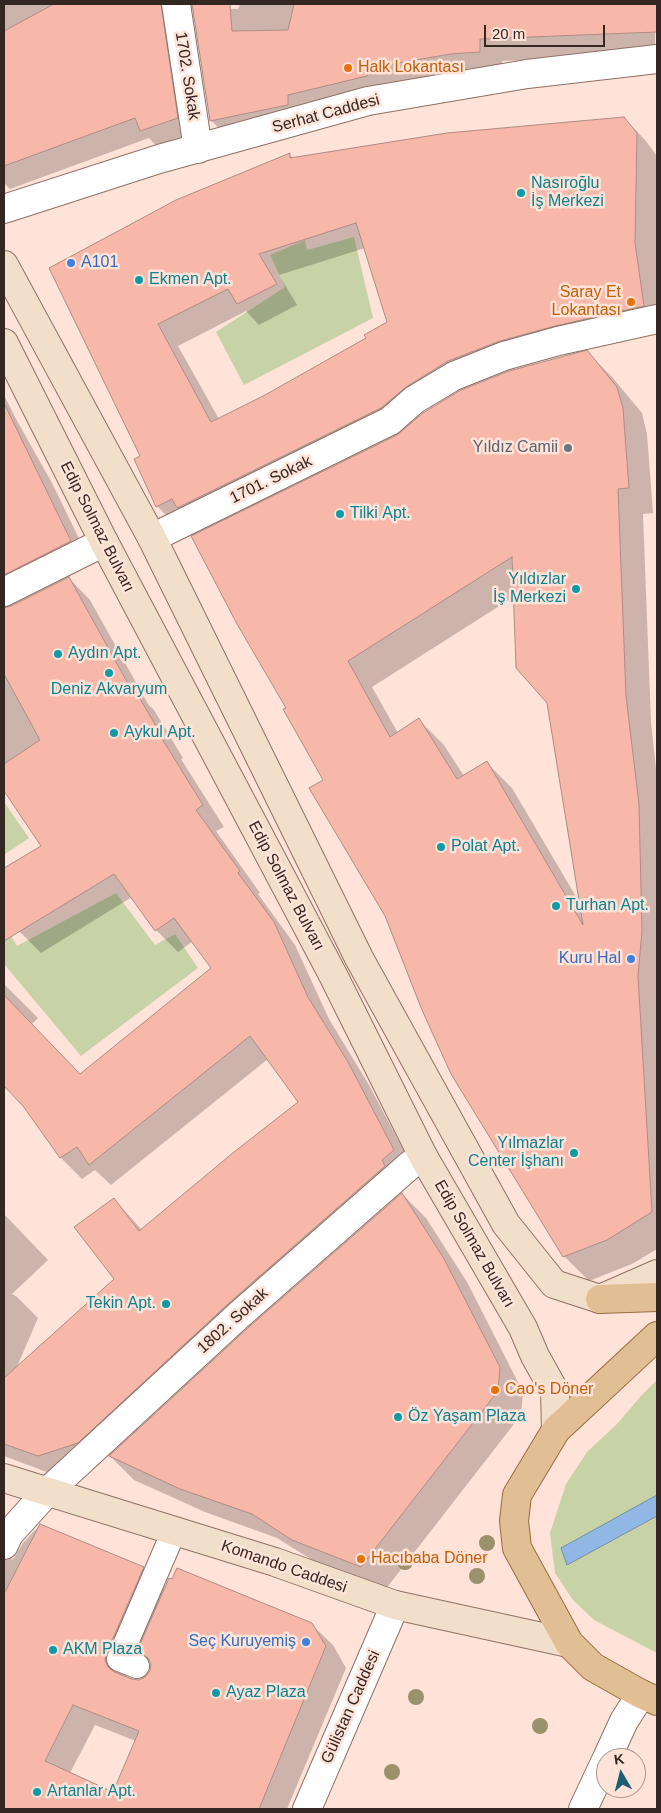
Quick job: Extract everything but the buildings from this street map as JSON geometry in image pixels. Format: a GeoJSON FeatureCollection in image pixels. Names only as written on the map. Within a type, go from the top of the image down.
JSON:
{"type":"FeatureCollection","features":[{"type":"Feature","properties":{"kind":"main road","name":"Edip Solmaz Bulvarı"},"geometry":{"type":"LineString","coordinates":[[4,265],[152,538],[359,958],[506,1224],[554,1284],[600,1299]]}},
{"type":"Feature","properties":{"kind":"main road","name":"Edip Solmaz Bulvarı"},"geometry":{"type":"LineString","coordinates":[[4,343],[104,542],[333,975],[423,1156],[523,1328],[535,1356],[555,1392],[556,1430]]}},
{"type":"Feature","properties":{"kind":"main road"},"geometry":{"type":"LineString","coordinates":[[600,1299],[657,1274]]}},
{"type":"Feature","properties":{"kind":"main road"},"geometry":{"type":"LineString","coordinates":[[600,1299],[657,1297]]}},
{"type":"Feature","properties":{"kind":"main road"},"geometry":{"type":"LineString","coordinates":[[649,1698],[593,1667],[568,1643],[517,1548],[514,1521],[517,1495],[556,1430],[657,1336]]}},
{"type":"Feature","properties":{"kind":"main road","name":"Komando Caddesi"},"geometry":{"type":"LineString","coordinates":[[4,1478],[275,1562],[395,1606],[568,1643]]}},
{"type":"Feature","properties":{"kind":"street","name":"1702. Sokak"},"geometry":{"type":"LineString","coordinates":[[176,4],[198,149]]}},
{"type":"Feature","properties":{"kind":"street","name":"Serhat Caddesi"},"geometry":{"type":"LineString","coordinates":[[4,209],[159,159],[368,101],[526,74],[657,59]]}},
{"type":"Feature","properties":{"kind":"street","name":"1701. Sokak"},"geometry":{"type":"LineString","coordinates":[[152,538],[390,421],[414,400],[454,376],[504,356],[558,341],[657,319]]}},
{"type":"Feature","properties":{"kind":"street"},"geometry":{"type":"LineString","coordinates":[[4,592],[104,542]]}},
{"type":"Feature","properties":{"kind":"street","name":"1802. Sokak"},"geometry":{"type":"LineString","coordinates":[[4,1545],[9,1534],[47,1492],[239,1314],[402,1172],[423,1156]]}},
{"type":"Feature","properties":{"kind":"street","name":"Gülistan Caddesi"},"geometry":{"type":"LineString","coordinates":[[307,1809],[395,1606]]}},
{"type":"Feature","properties":{"kind":"street"},"geometry":{"type":"LineString","coordinates":[[611,1748],[624,1720],[649,1698]]}},
{"type":"Feature","properties":{"kind":"street"},"geometry":{"type":"LineString","coordinates":[[583,1809],[596,1781]]}},
{"type":"Feature","properties":{"kind":"lane"},"geometry":{"type":"LineString","coordinates":[[136,1666],[119,1658],[174,1531]]}},
{"type":"Feature","properties":{"kind":"green space"},"geometry":{"type":"Polygon","coordinates":[[[354,237],[373,318],[244,385],[216,332],[285,287],[270,255],[305,240],[307,250],[354,237]]]}},
{"type":"Feature","properties":{"kind":"green space"},"geometry":{"type":"Polygon","coordinates":[[[4,802],[29,838],[4,855],[4,802]]]}},
{"type":"Feature","properties":{"kind":"green space"},"geometry":{"type":"Polygon","coordinates":[[[116,893],[155,945],[175,934],[198,968],[81,1056],[4,964],[4,924],[17,946],[116,893]]]}},
{"type":"Feature","properties":{"kind":"green space"},"geometry":{"type":"Polygon","coordinates":[[[657,1380],[657,1653],[594,1620],[573,1600],[555,1573],[550,1533],[566,1484],[587,1452],[617,1424],[657,1380]]]}},
{"type":"Feature","properties":{"kind":"water"},"geometry":{"type":"Polygon","coordinates":[[[657,1495],[657,1516],[567,1565],[561,1548],[657,1495]]]}},
{"type":"Feature","properties":{"kind":"place","name":"Halk Lokantası"},"geometry":{"type":"Point","coordinates":[348,68]}},
{"type":"Feature","properties":{"kind":"place","name":"Nasıroğlu İş Merkezi"},"geometry":{"type":"Point","coordinates":[521,193]}},
{"type":"Feature","properties":{"kind":"place","name":"A101"},"geometry":{"type":"Point","coordinates":[71,263]}},
{"type":"Feature","properties":{"kind":"place","name":"Ekmen Apt."},"geometry":{"type":"Point","coordinates":[139,280]}},
{"type":"Feature","properties":{"kind":"place","name":"Saray Et Lokantası"},"geometry":{"type":"Point","coordinates":[631,302]}},
{"type":"Feature","properties":{"kind":"place","name":"Yıldız Camii"},"geometry":{"type":"Point","coordinates":[568,448]}},
{"type":"Feature","properties":{"kind":"place","name":"Tilki Apt."},"geometry":{"type":"Point","coordinates":[340,514]}},
{"type":"Feature","properties":{"kind":"place","name":"Yıldızlar İş Merkezi"},"geometry":{"type":"Point","coordinates":[576,589]}},
{"type":"Feature","properties":{"kind":"place","name":"Aydın Apt."},"geometry":{"type":"Point","coordinates":[58,654]}},
{"type":"Feature","properties":{"kind":"place","name":"Deniz Akvaryum"},"geometry":{"type":"Point","coordinates":[109,673]}},
{"type":"Feature","properties":{"kind":"place","name":"Aykul Apt."},"geometry":{"type":"Point","coordinates":[114,733]}},
{"type":"Feature","properties":{"kind":"place","name":"Polat Apt."},"geometry":{"type":"Point","coordinates":[441,847]}},
{"type":"Feature","properties":{"kind":"place","name":"Turhan Apt."},"geometry":{"type":"Point","coordinates":[556,906]}},
{"type":"Feature","properties":{"kind":"place","name":"Kuru Hal"},"geometry":{"type":"Point","coordinates":[631,959]}},
{"type":"Feature","properties":{"kind":"place","name":"Yılmazlar Center İşhanı"},"geometry":{"type":"Point","coordinates":[574,1153]}},
{"type":"Feature","properties":{"kind":"place","name":"Tekin Apt."},"geometry":{"type":"Point","coordinates":[166,1304]}},
{"type":"Feature","properties":{"kind":"place","name":"Cao's Döner"},"geometry":{"type":"Point","coordinates":[495,1390]}},
{"type":"Feature","properties":{"kind":"place","name":"Öz Yaşam Plaza"},"geometry":{"type":"Point","coordinates":[398,1417]}},
{"type":"Feature","properties":{"kind":"place","name":"Hacıbaba Döner"},"geometry":{"type":"Point","coordinates":[361,1559]}},
{"type":"Feature","properties":{"kind":"place","name":"Seç Kuruyemiş"},"geometry":{"type":"Point","coordinates":[306,1642]}},
{"type":"Feature","properties":{"kind":"place","name":"AKM Plaza"},"geometry":{"type":"Point","coordinates":[53,1650]}},
{"type":"Feature","properties":{"kind":"place","name":"Ayaz Plaza"},"geometry":{"type":"Point","coordinates":[216,1693]}},
{"type":"Feature","properties":{"kind":"place","name":"Artanlar Apt."},"geometry":{"type":"Point","coordinates":[37,1792]}}]}
